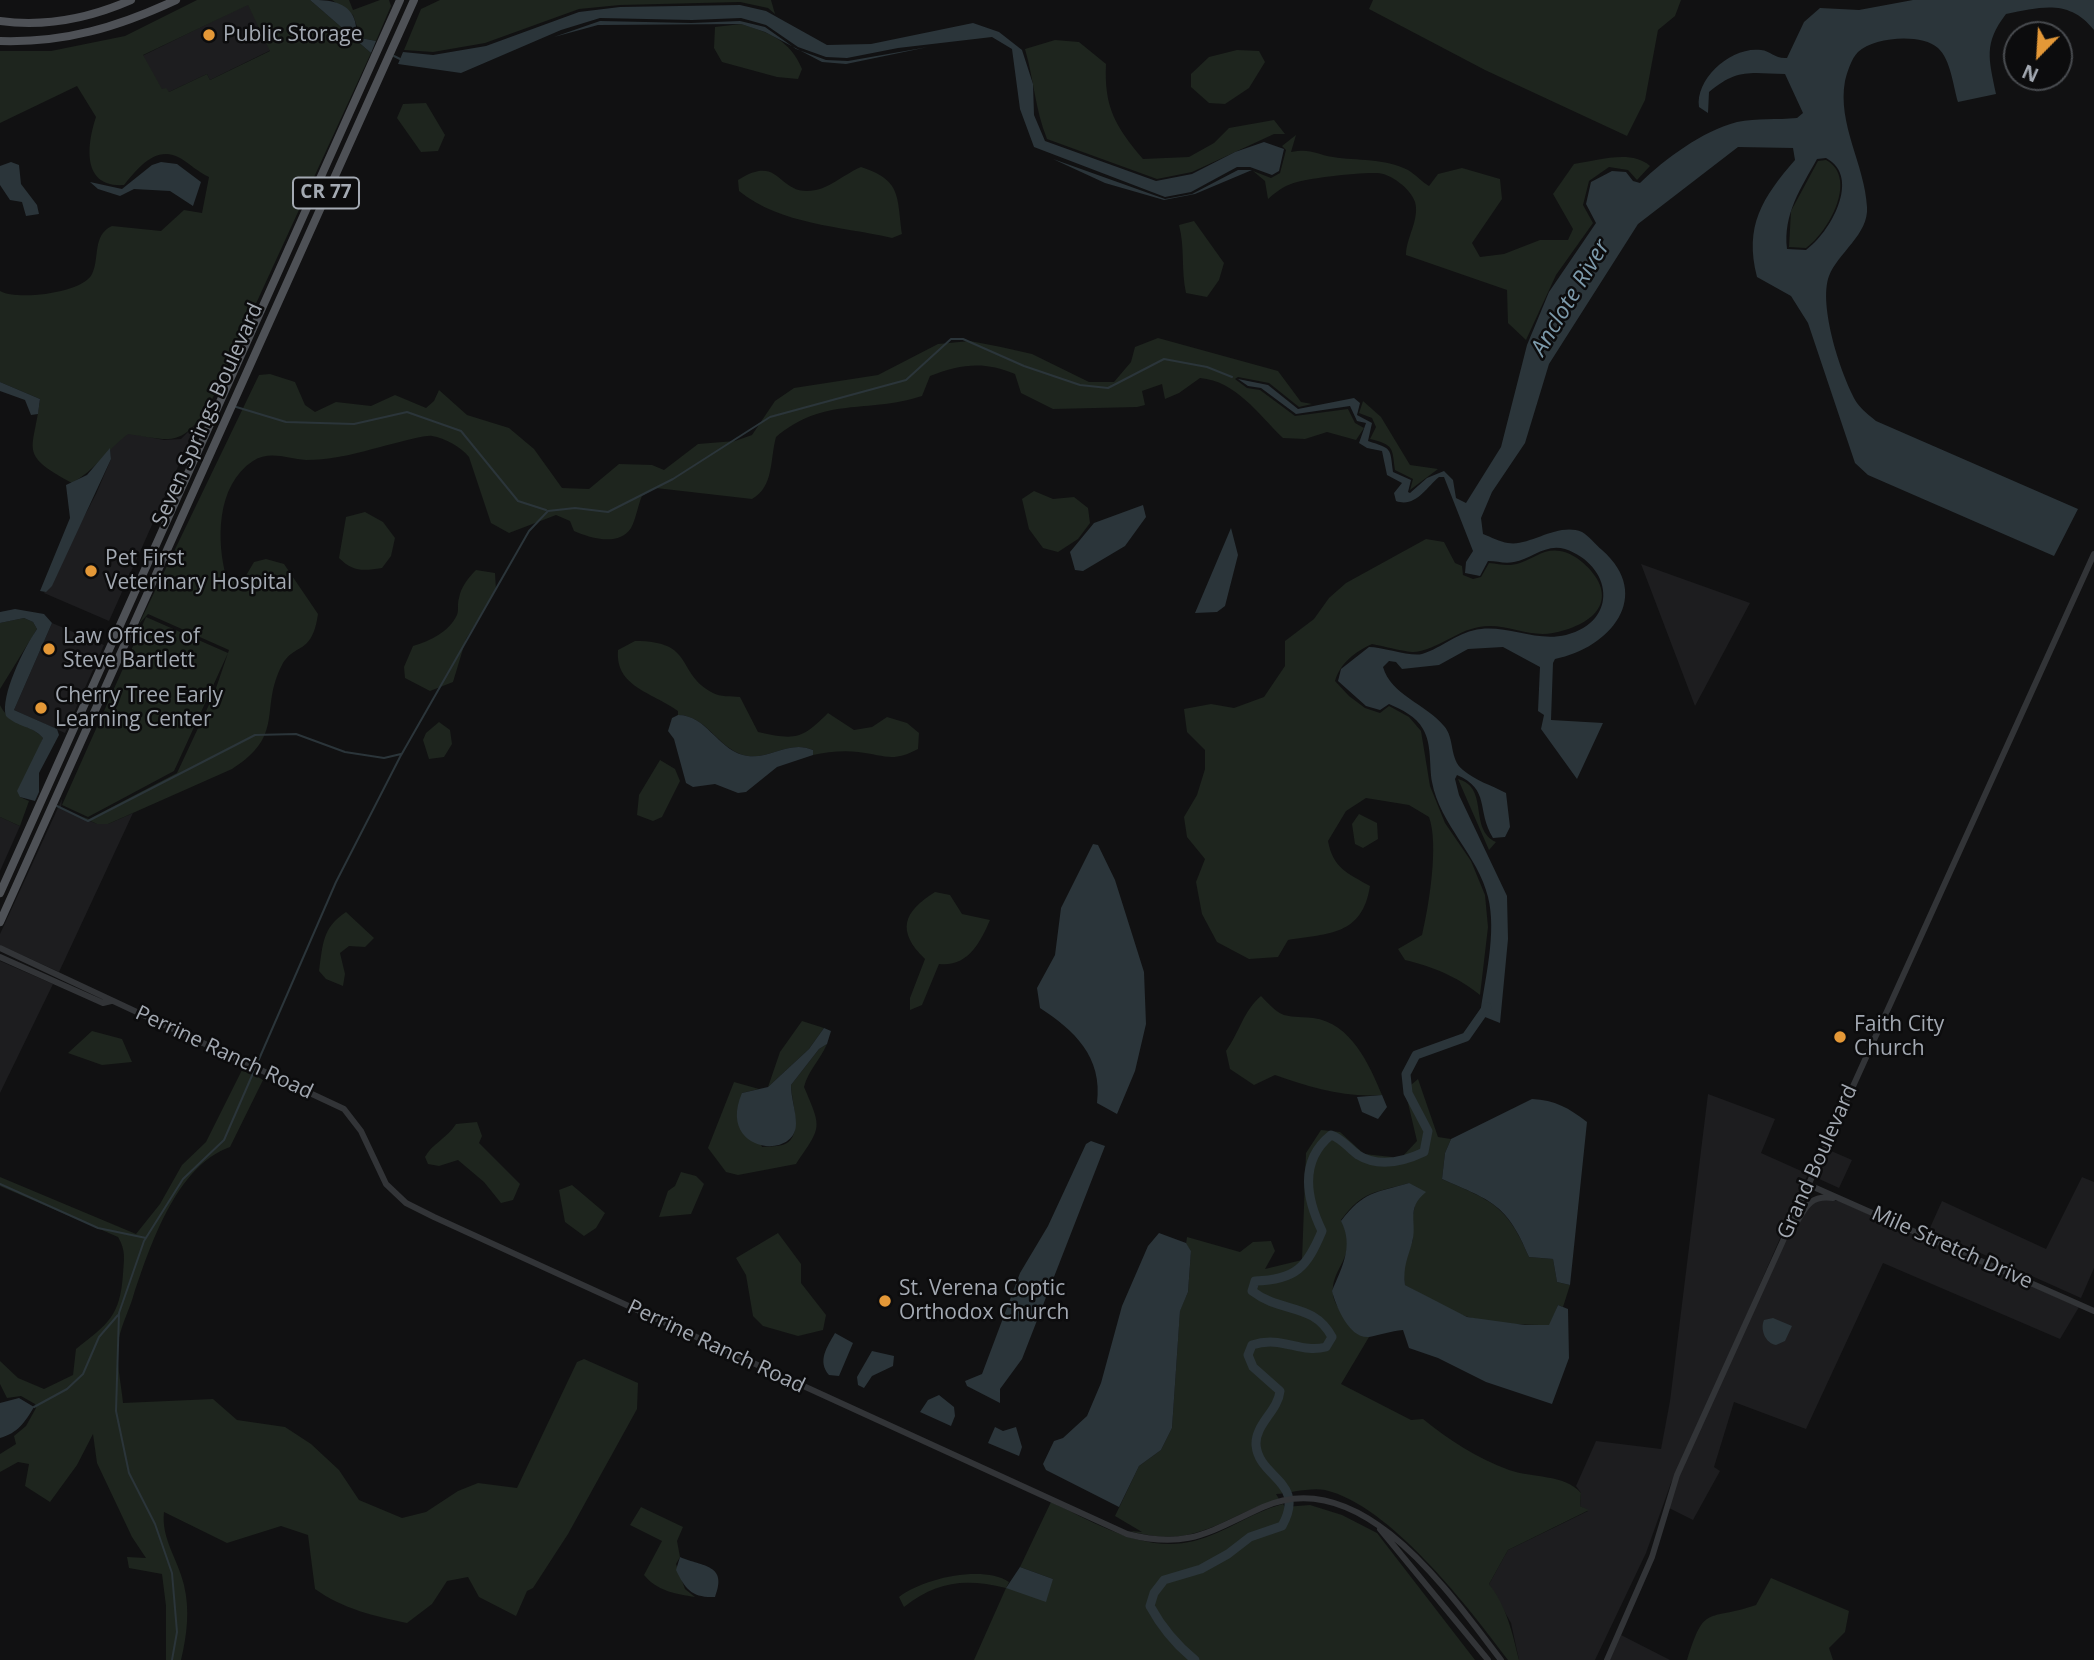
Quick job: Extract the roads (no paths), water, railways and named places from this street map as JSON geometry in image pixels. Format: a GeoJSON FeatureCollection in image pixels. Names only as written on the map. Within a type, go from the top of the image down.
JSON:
{"type":"FeatureCollection","features":[{"type":"Feature","properties":{"kind":"main road"},"geometry":{"type":"LineString","coordinates":[[0,21],[64,20],[131,0]]}},
{"type":"Feature","properties":{"kind":"main road"},"geometry":{"type":"LineString","coordinates":[[0,41],[68,38],[107,29],[175,0]]}},
{"type":"Feature","properties":{"kind":"main road","name":"Seven Springs Boulevard"},"geometry":{"type":"LineString","coordinates":[[0,893],[400,0]]}},
{"type":"Feature","properties":{"kind":"main road","name":"Seven Springs Boulevard"},"geometry":{"type":"LineString","coordinates":[[0,922],[411,0]]}},
{"type":"Feature","properties":{"kind":"main road"},"geometry":{"type":"LineString","coordinates":[[64,20],[68,38]]}},
{"type":"Feature","properties":{"kind":"main road"},"geometry":{"type":"LineString","coordinates":[[248,368],[249,355],[288,266],[289,251]]}},
{"type":"Feature","properties":{"kind":"main road"},"geometry":{"type":"LineString","coordinates":[[198,480],[196,471],[218,419],[220,405]]}},
{"type":"Feature","properties":{"kind":"main road"},"geometry":{"type":"LineString","coordinates":[[182,515],[190,484],[189,475]]}},
{"type":"Feature","properties":{"kind":"main road"},"geometry":{"type":"LineString","coordinates":[[39,809],[39,833]]}},
{"type":"Feature","properties":{"kind":"street","name":"Grand Boulevard"},"geometry":{"type":"LineString","coordinates":[[1607,1660],[1652,1557],[1676,1475],[2094,554]]}},
{"type":"Feature","properties":{"kind":"street","name":"Perrine Ranch Road"},"geometry":{"type":"LineString","coordinates":[[0,948],[344,1109],[361,1131],[387,1184],[407,1203],[1127,1534],[1149,1539],[1192,1539],[1278,1502],[1304,1499],[1350,1508],[1410,1552],[1501,1660]]}},
{"type":"Feature","properties":{"kind":"street","name":"Perrine Ranch Road"},"geometry":{"type":"LineString","coordinates":[[0,957],[103,1003],[111,1001]]}},
{"type":"Feature","properties":{"kind":"street","name":"Mile Stretch Drive"},"geometry":{"type":"LineString","coordinates":[[1809,1185],[2094,1311]]}},
{"type":"Feature","properties":{"kind":"street"},"geometry":{"type":"LineString","coordinates":[[1782,1243],[1810,1201],[1820,1196],[1840,1199]]}},
{"type":"Feature","properties":{"kind":"street","name":"Perrine Ranch Road"},"geometry":{"type":"LineString","coordinates":[[1374,1523],[1488,1660]]}},
{"type":"Feature","properties":{"kind":"water"},"geometry":{"type":"Polygon","coordinates":[[[310,0],[334,2],[345,7],[353,16],[361,38],[376,41],[371,53],[310,0]]]}},
{"type":"Feature","properties":{"kind":"water"},"geometry":{"type":"Polygon","coordinates":[[[1913,0],[2094,0],[2094,30],[2075,14],[2055,8],[2006,14],[1991,43],[1991,71],[1996,94],[1958,102],[1949,66],[1942,53],[1930,43],[1921,40],[1886,40],[1858,52],[1848,70],[1844,97],[1848,129],[1865,191],[1866,217],[1858,235],[1833,268],[1826,289],[1829,322],[1838,359],[1857,403],[1866,413],[1876,421],[2078,509],[2054,556],[1868,475],[1855,463],[1808,323],[1791,296],[1757,277],[1753,243],[1755,228],[1765,200],[1795,160],[1793,148],[1738,147],[1638,224],[1549,364],[1525,443],[1492,492],[1481,518],[1483,534],[1508,543],[1525,542],[1563,530],[1582,532],[1617,567],[1624,585],[1624,602],[1619,618],[1608,632],[1593,644],[1555,659],[1553,663],[1551,720],[1603,723],[1577,779],[1541,729],[1544,715],[1538,711],[1540,667],[1503,647],[1468,649],[1439,665],[1402,669],[1396,662],[1389,661],[1383,667],[1393,685],[1444,726],[1450,736],[1456,760],[1463,770],[1506,793],[1510,827],[1505,837],[1493,838],[1475,787],[1457,775],[1455,779],[1459,795],[1507,896],[1508,939],[1500,1023],[1480,1015],[1491,940],[1488,897],[1476,867],[1436,798],[1426,735],[1417,720],[1408,714],[1389,704],[1380,710],[1366,706],[1338,681],[1341,669],[1369,647],[1422,654],[1465,633],[1481,629],[1544,637],[1566,635],[1583,628],[1595,618],[1602,606],[1600,580],[1593,567],[1581,557],[1558,548],[1551,548],[1514,562],[1488,561],[1480,576],[1465,573],[1466,562],[1473,551],[1444,477],[1439,477],[1409,502],[1396,501],[1394,493],[1402,483],[1387,475],[1382,451],[1359,443],[1366,423],[1357,421],[1350,406],[1296,414],[1261,388],[1248,386],[1238,379],[1268,385],[1298,409],[1354,398],[1360,403],[1357,415],[1372,423],[1368,441],[1388,450],[1393,472],[1411,480],[1408,492],[1427,478],[1444,471],[1453,480],[1456,498],[1466,503],[1501,447],[1527,345],[1549,292],[1596,223],[1586,204],[1591,182],[1612,171],[1626,172],[1633,181],[1640,183],[1685,147],[1724,126],[1744,121],[1797,118],[1803,113],[1785,74],[1753,73],[1728,79],[1709,92],[1708,113],[1699,107],[1699,96],[1717,66],[1738,53],[1761,50],[1787,58],[1804,22],[1820,8],[1859,10],[1913,0]],[[1826,158],[1817,159],[1799,191],[1791,213],[1786,236],[1787,249],[1806,250],[1832,218],[1842,191],[1841,178],[1836,167],[1826,158]]]}},
{"type":"Feature","properties":{"kind":"water"},"geometry":{"type":"Polygon","coordinates":[[[740,5],[766,11],[827,45],[871,44],[973,23],[999,32],[1022,50],[1033,84],[1034,115],[1045,141],[1156,181],[1192,174],[1235,152],[1264,142],[1284,149],[1279,171],[1272,175],[1250,167],[1237,167],[1191,192],[1165,197],[1034,147],[1020,109],[1012,49],[992,37],[898,48],[847,58],[826,57],[798,47],[766,25],[741,18],[600,18],[561,30],[461,73],[398,64],[403,52],[433,55],[486,46],[579,12],[620,7],[740,5]]]}},
{"type":"Feature","properties":{"kind":"water"},"geometry":{"type":"Polygon","coordinates":[[[600,21],[740,21],[765,27],[792,46],[765,32],[741,24],[598,25],[554,37],[600,21]]]}},
{"type":"Feature","properties":{"kind":"water"},"geometry":{"type":"Polygon","coordinates":[[[928,47],[846,64],[822,62],[800,51],[826,60],[848,61],[928,47]]]}},
{"type":"Feature","properties":{"kind":"water"},"geometry":{"type":"Polygon","coordinates":[[[1053,159],[1165,199],[1192,194],[1238,170],[1252,170],[1195,194],[1164,200],[1105,183],[1053,159]]]}},
{"type":"Feature","properties":{"kind":"water"},"geometry":{"type":"Polygon","coordinates":[[[11,162],[19,165],[21,184],[37,205],[39,214],[26,216],[22,202],[10,200],[0,185],[0,166],[11,162]]]}},
{"type":"Feature","properties":{"kind":"water"},"geometry":{"type":"Polygon","coordinates":[[[161,162],[177,164],[201,182],[193,206],[170,191],[134,189],[120,196],[98,189],[90,182],[122,189],[152,165],[161,162]]]}},
{"type":"Feature","properties":{"kind":"water"},"geometry":{"type":"Polygon","coordinates":[[[0,382],[40,399],[38,414],[31,415],[25,400],[0,391],[0,382]]]}},
{"type":"Feature","properties":{"kind":"water"},"geometry":{"type":"Polygon","coordinates":[[[110,448],[111,459],[52,586],[46,592],[40,591],[70,518],[66,485],[87,475],[110,448]]]}},
{"type":"Feature","properties":{"kind":"water"},"geometry":{"type":"Polygon","coordinates":[[[1143,505],[1146,517],[1125,546],[1083,571],[1075,570],[1070,552],[1094,523],[1143,505]]]}},
{"type":"Feature","properties":{"kind":"water"},"geometry":{"type":"Polygon","coordinates":[[[1231,528],[1238,555],[1225,606],[1217,612],[1195,613],[1231,528]]]}},
{"type":"Feature","properties":{"kind":"water"},"geometry":{"type":"Polygon","coordinates":[[[15,609],[44,614],[52,623],[14,710],[57,729],[59,735],[39,773],[39,792],[35,801],[20,797],[17,791],[43,738],[35,731],[10,720],[6,716],[5,707],[14,672],[37,629],[33,622],[24,618],[0,623],[0,612],[15,609]]]}},
{"type":"Feature","properties":{"kind":"water"},"geometry":{"type":"Polygon","coordinates":[[[678,715],[696,720],[726,746],[743,755],[761,756],[804,747],[813,750],[813,755],[777,767],[746,792],[738,793],[715,784],[693,787],[686,783],[674,739],[668,731],[672,718],[678,715]]]}},
{"type":"Feature","properties":{"kind":"water"},"geometry":{"type":"Polygon","coordinates":[[[1093,844],[1098,845],[1115,880],[1144,972],[1146,1024],[1135,1071],[1117,1114],[1097,1103],[1098,1087],[1091,1059],[1075,1036],[1040,1008],[1037,988],[1055,955],[1061,908],[1093,844]]]}},
{"type":"Feature","properties":{"kind":"water"},"geometry":{"type":"Polygon","coordinates":[[[824,1028],[831,1031],[827,1044],[819,1049],[791,1085],[796,1123],[793,1135],[784,1143],[772,1146],[760,1145],[748,1139],[740,1128],[737,1113],[742,1093],[768,1087],[809,1049],[824,1028]]]}},
{"type":"Feature","properties":{"kind":"water"},"geometry":{"type":"Polygon","coordinates":[[[1382,1095],[1387,1107],[1378,1119],[1362,1112],[1357,1097],[1382,1095]]]}},
{"type":"Feature","properties":{"kind":"water"},"geometry":{"type":"Polygon","coordinates":[[[1532,1099],[1561,1106],[1587,1122],[1570,1285],[1557,1282],[1553,1259],[1529,1257],[1513,1226],[1496,1206],[1442,1179],[1445,1153],[1451,1139],[1532,1099]]]}},
{"type":"Feature","properties":{"kind":"water"},"geometry":{"type":"Polygon","coordinates":[[[1091,1141],[1105,1146],[1022,1359],[1000,1389],[1000,1403],[967,1386],[965,1381],[982,1374],[1020,1273],[1048,1226],[1086,1144],[1091,1141]]]}},
{"type":"Feature","properties":{"kind":"water"},"geometry":{"type":"Polygon","coordinates":[[[1409,1183],[1426,1192],[1414,1210],[1413,1236],[1405,1268],[1405,1285],[1467,1317],[1525,1325],[1549,1325],[1558,1305],[1568,1309],[1569,1358],[1552,1404],[1486,1382],[1438,1358],[1409,1348],[1403,1330],[1362,1336],[1355,1333],[1344,1320],[1332,1291],[1347,1248],[1341,1221],[1371,1194],[1409,1183]]]}},
{"type":"Feature","properties":{"kind":"water"},"geometry":{"type":"Polygon","coordinates":[[[1159,1233],[1186,1243],[1191,1251],[1188,1292],[1180,1311],[1172,1428],[1161,1450],[1139,1466],[1119,1507],[1046,1470],[1043,1464],[1054,1441],[1063,1438],[1087,1416],[1101,1383],[1122,1306],[1148,1246],[1159,1233]]]}},
{"type":"Feature","properties":{"kind":"water"},"geometry":{"type":"Polygon","coordinates":[[[1773,1318],[1792,1326],[1785,1341],[1776,1345],[1766,1339],[1763,1327],[1764,1320],[1773,1318]]]}},
{"type":"Feature","properties":{"kind":"water"},"geometry":{"type":"Polygon","coordinates":[[[835,1333],[853,1343],[839,1376],[829,1375],[824,1364],[824,1354],[835,1333]]]}},
{"type":"Feature","properties":{"kind":"water"},"geometry":{"type":"Polygon","coordinates":[[[872,1351],[894,1356],[893,1366],[872,1376],[864,1388],[858,1385],[857,1377],[872,1351]]]}},
{"type":"Feature","properties":{"kind":"water"},"geometry":{"type":"Polygon","coordinates":[[[939,1395],[954,1407],[955,1416],[951,1426],[920,1412],[928,1400],[939,1395]]]}},
{"type":"Feature","properties":{"kind":"water"},"geometry":{"type":"Polygon","coordinates":[[[19,1398],[34,1407],[20,1426],[0,1438],[0,1403],[19,1398]]]}},
{"type":"Feature","properties":{"kind":"water"},"geometry":{"type":"Polygon","coordinates":[[[995,1427],[1003,1431],[1016,1427],[1022,1447],[1019,1456],[988,1443],[995,1427]]]}},
{"type":"Feature","properties":{"kind":"water"},"geometry":{"type":"Polygon","coordinates":[[[680,1557],[705,1565],[716,1572],[718,1586],[715,1597],[700,1596],[686,1587],[676,1570],[680,1557]]]}},
{"type":"Feature","properties":{"kind":"water"},"geometry":{"type":"Polygon","coordinates":[[[1020,1567],[1053,1579],[1046,1602],[1006,1588],[1020,1567]]]}},
{"type":"Feature","properties":{"kind":"waterway"},"geometry":{"type":"LineString","coordinates":[[394,56],[400,59]]}},
{"type":"Feature","properties":{"kind":"waterway"},"geometry":{"type":"LineString","coordinates":[[256,1066],[336,882],[400,757],[529,531],[548,511],[575,508],[608,512],[673,479],[770,417],[906,380],[951,339],[963,339],[1024,366],[1080,385],[1108,388],[1164,359],[1207,367],[1232,377]]}},
{"type":"Feature","properties":{"kind":"waterway"},"geometry":{"type":"LineString","coordinates":[[233,406],[286,422],[354,424],[407,412],[461,431],[518,501],[546,510]]}},
{"type":"Feature","properties":{"kind":"waterway"},"geometry":{"type":"LineString","coordinates":[[57,806],[88,821],[255,735],[296,734],[345,752],[384,758],[401,754]]}},
{"type":"Feature","properties":{"kind":"waterway","name":"Anclote River"},"geometry":{"type":"LineString","coordinates":[[1195,1660],[1164,1629],[1150,1606],[1154,1593],[1164,1580],[1201,1569],[1228,1554],[1250,1537],[1282,1526],[1288,1511],[1289,1499],[1286,1490],[1265,1466],[1256,1445],[1259,1431],[1280,1391],[1253,1367],[1248,1355],[1252,1345],[1273,1342],[1317,1349],[1326,1347],[1332,1337],[1316,1318],[1274,1303],[1252,1291],[1255,1281],[1281,1278],[1290,1274],[1311,1254],[1322,1231],[1309,1193],[1310,1168],[1314,1156],[1331,1135],[1358,1155],[1374,1161],[1399,1161],[1424,1152],[1428,1131],[1408,1093],[1406,1074],[1416,1055],[1466,1037],[1487,1007]]}},
{"type":"Feature","properties":{"kind":"waterway"},"geometry":{"type":"LineString","coordinates":[[172,1660],[177,1632],[172,1573],[155,1524],[129,1473],[116,1411],[119,1313],[144,1241],[183,1179],[224,1140],[254,1071]]}},
{"type":"Feature","properties":{"kind":"waterway"},"geometry":{"type":"LineString","coordinates":[[0,1184],[98,1228],[146,1238]]}},
{"type":"Feature","properties":{"kind":"waterway"},"geometry":{"type":"LineString","coordinates":[[34,1407],[67,1389],[83,1374],[99,1337],[118,1315]]}},
{"type":"Feature","properties":{"kind":"place","name":"Public Storage"},"geometry":{"type":"Point","coordinates":[209,35]}},
{"type":"Feature","properties":{"kind":"place","name":"Pet First Veterinary Hospital"},"geometry":{"type":"Point","coordinates":[91,571]}},
{"type":"Feature","properties":{"kind":"place","name":"Law Offices of Steve Bartlett"},"geometry":{"type":"Point","coordinates":[49,649]}},
{"type":"Feature","properties":{"kind":"place","name":"Cherry Tree Early Learning Center"},"geometry":{"type":"Point","coordinates":[41,708]}},
{"type":"Feature","properties":{"kind":"place","name":"Faith City Church"},"geometry":{"type":"Point","coordinates":[1840,1037]}},
{"type":"Feature","properties":{"kind":"place","name":"St. Verena Coptic Orthodox Church"},"geometry":{"type":"Point","coordinates":[885,1301]}}]}
